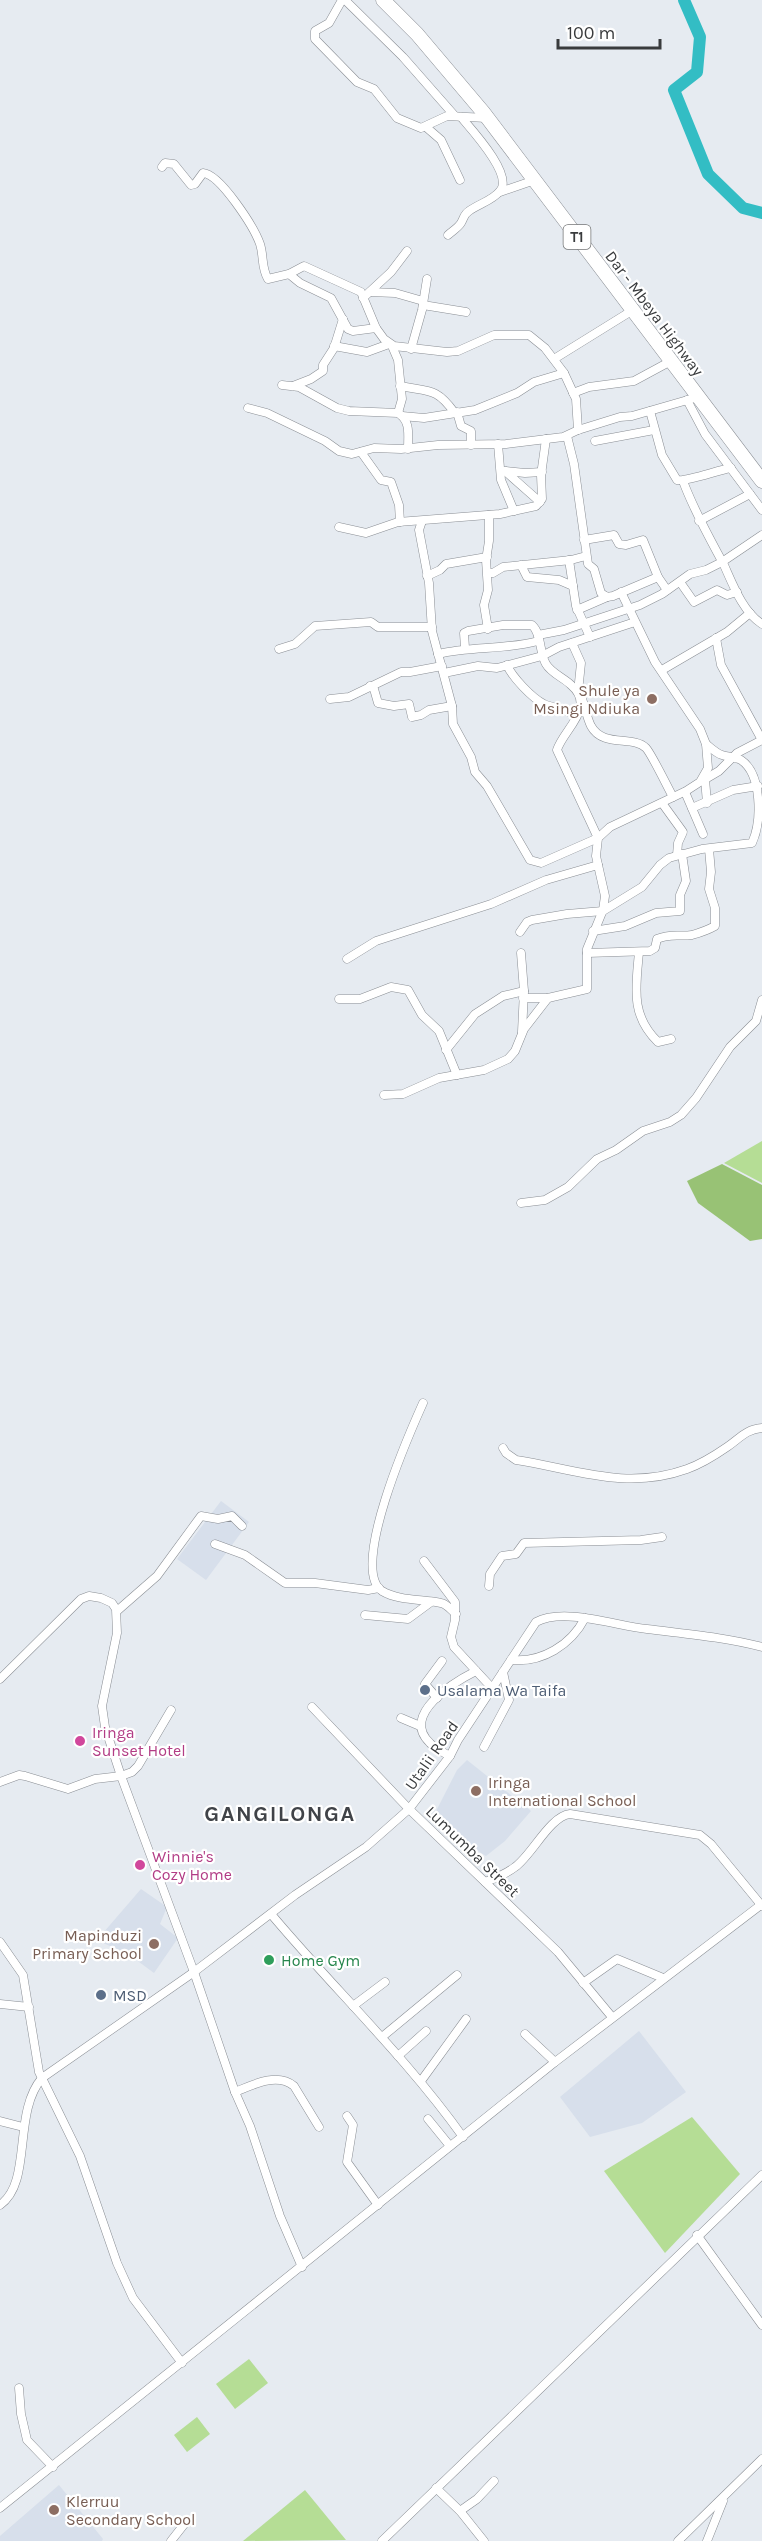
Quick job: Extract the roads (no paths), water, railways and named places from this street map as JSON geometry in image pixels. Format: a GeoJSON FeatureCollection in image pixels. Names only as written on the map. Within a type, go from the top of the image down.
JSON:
{"type":"FeatureCollection","features":[{"type":"Feature","properties":{"kind":"highway","name":"Dar - Mbeya Highway"},"geometry":{"type":"LineString","coordinates":[[383,0],[417,34],[489,118],[671,361],[693,398],[762,481]]}},
{"type":"Feature","properties":{"kind":"street"},"geometry":{"type":"LineString","coordinates":[[460,180],[441,140],[426,127],[415,126],[397,118],[374,89],[357,81],[316,42],[315,31],[328,23],[344,0],[402,57],[457,116],[496,163],[503,182],[500,192]]}},
{"type":"Feature","properties":{"kind":"street"},"geometry":{"type":"LineString","coordinates":[[426,127],[439,119],[457,116],[489,118]]}},
{"type":"Feature","properties":{"kind":"street"},"geometry":{"type":"LineString","coordinates":[[162,166],[165,163],[174,164],[191,185],[195,184],[203,173],[210,174],[235,201],[259,242],[263,270],[268,279],[289,274],[304,266],[324,277],[362,292],[376,327],[391,345],[398,360],[402,403],[400,414],[408,428],[408,448]]}},
{"type":"Feature","properties":{"kind":"street"},"geometry":{"type":"LineString","coordinates":[[448,235],[459,226],[468,211],[500,192],[535,180]]}},
{"type":"Feature","properties":{"kind":"street"},"geometry":{"type":"LineString","coordinates":[[363,298],[391,273],[406,251]]}},
{"type":"Feature","properties":{"kind":"street"},"geometry":{"type":"LineString","coordinates":[[289,274],[300,283],[327,295],[351,331],[376,327]]}},
{"type":"Feature","properties":{"kind":"street"},"geometry":{"type":"LineString","coordinates":[[411,349],[427,279]]}},
{"type":"Feature","properties":{"kind":"street"},"geometry":{"type":"LineString","coordinates":[[370,292],[395,293],[423,303],[466,312]]}},
{"type":"Feature","properties":{"kind":"street"},"geometry":{"type":"LineString","coordinates":[[554,359],[633,310]]}},
{"type":"Feature","properties":{"kind":"street"},"geometry":{"type":"LineString","coordinates":[[291,386],[321,373],[343,320]]}},
{"type":"Feature","properties":{"kind":"street"},"geometry":{"type":"LineString","coordinates":[[334,346],[367,352],[391,345],[433,352],[458,351],[485,338],[529,335],[537,340],[564,373],[573,393],[578,430]]}},
{"type":"Feature","properties":{"kind":"street"},"geometry":{"type":"LineString","coordinates":[[573,393],[589,387],[634,381],[671,361]]}},
{"type":"Feature","properties":{"kind":"street"},"geometry":{"type":"LineString","coordinates":[[282,385],[304,388],[337,408],[347,411],[400,414],[424,418],[482,408],[517,393],[534,382],[564,373]]}},
{"type":"Feature","properties":{"kind":"street"},"geometry":{"type":"LineString","coordinates":[[400,386],[434,392],[443,397],[456,412],[461,426],[471,431],[471,445]]}},
{"type":"Feature","properties":{"kind":"street"},"geometry":{"type":"LineString","coordinates":[[249,408],[267,413],[343,452],[361,452],[374,448],[498,444],[567,436],[578,430],[693,398],[705,434],[762,510]]}},
{"type":"Feature","properties":{"kind":"street"},"geometry":{"type":"LineString","coordinates":[[650,411],[666,464],[675,479],[683,481],[699,474],[731,468]]}},
{"type":"Feature","properties":{"kind":"street"},"geometry":{"type":"LineString","coordinates":[[595,441],[654,430]]}},
{"type":"Feature","properties":{"kind":"street"},"geometry":{"type":"LineString","coordinates":[[567,436],[574,464],[586,556],[588,564],[596,573],[602,593],[607,597]]}},
{"type":"Feature","properties":{"kind":"street"},"geometry":{"type":"LineString","coordinates":[[339,526],[366,533],[400,522],[489,515],[536,506],[540,502],[546,439]]}},
{"type":"Feature","properties":{"kind":"street"},"geometry":{"type":"LineString","coordinates":[[498,444],[504,490],[514,511]]}},
{"type":"Feature","properties":{"kind":"street"},"geometry":{"type":"LineString","coordinates":[[361,452],[381,480],[391,482],[399,505],[400,522]]}},
{"type":"Feature","properties":{"kind":"street"},"geometry":{"type":"LineString","coordinates":[[502,470],[525,473],[542,472]]}},
{"type":"Feature","properties":{"kind":"street"},"geometry":{"type":"LineString","coordinates":[[502,470],[540,502]]}},
{"type":"Feature","properties":{"kind":"street"},"geometry":{"type":"LineString","coordinates":[[683,481],[699,521],[737,592],[750,613],[762,624]]}},
{"type":"Feature","properties":{"kind":"street"},"geometry":{"type":"LineString","coordinates":[[699,521],[750,494]]}},
{"type":"Feature","properties":{"kind":"street"},"geometry":{"type":"LineString","coordinates":[[488,628],[484,605],[488,590],[489,515]]}},
{"type":"Feature","properties":{"kind":"street"},"geometry":{"type":"LineString","coordinates":[[422,521],[419,530],[428,576],[432,627],[452,706],[456,733],[471,757],[475,772],[487,786],[531,860],[541,863],[598,838],[610,827],[685,792],[719,771],[732,757],[762,740],[758,726],[721,665],[716,638]]}},
{"type":"Feature","properties":{"kind":"street"},"geometry":{"type":"LineString","coordinates":[[584,540],[614,535],[619,544],[626,545],[643,540],[658,577],[667,590]]}},
{"type":"Feature","properties":{"kind":"street"},"geometry":{"type":"LineString","coordinates":[[438,654],[465,648],[485,650],[538,638],[629,608],[667,590],[690,574],[706,570],[722,562],[762,535]]}},
{"type":"Feature","properties":{"kind":"street"},"geometry":{"type":"LineString","coordinates":[[488,573],[493,573],[499,568],[586,556]]}},
{"type":"Feature","properties":{"kind":"street"},"geometry":{"type":"LineString","coordinates":[[428,576],[446,564],[487,557]]}},
{"type":"Feature","properties":{"kind":"street"},"geometry":{"type":"LineString","coordinates":[[569,560],[577,610],[590,638]]}},
{"type":"Feature","properties":{"kind":"street"},"geometry":{"type":"LineString","coordinates":[[520,565],[527,576],[554,579],[573,586]]}},
{"type":"Feature","properties":{"kind":"street"},"geometry":{"type":"LineString","coordinates":[[577,610],[658,577]]}},
{"type":"Feature","properties":{"kind":"street"},"geometry":{"type":"LineString","coordinates":[[680,582],[694,602],[717,590],[727,595],[737,592]]}},
{"type":"Feature","properties":{"kind":"street"},"geometry":{"type":"LineString","coordinates":[[621,592],[635,622],[662,670],[691,713],[706,744],[708,768],[703,780],[707,803]]}},
{"type":"Feature","properties":{"kind":"street"},"geometry":{"type":"LineString","coordinates":[[662,670],[716,638],[750,613]]}},
{"type":"Feature","properties":{"kind":"street"},"geometry":{"type":"LineString","coordinates":[[279,649],[298,642],[318,626],[371,622],[378,627],[432,627]]}},
{"type":"Feature","properties":{"kind":"street"},"geometry":{"type":"LineString","coordinates":[[330,699],[349,697],[401,672],[478,666],[497,668],[542,656],[572,643],[635,622]]}},
{"type":"Feature","properties":{"kind":"street"},"geometry":{"type":"LineString","coordinates":[[465,648],[465,631],[532,625],[548,668],[579,693],[590,724],[595,731],[614,741],[646,748],[673,797]]}},
{"type":"Feature","properties":{"kind":"street"},"geometry":{"type":"LineString","coordinates":[[446,1050],[475,1014],[503,996],[523,995],[548,998],[587,989],[587,953],[593,931],[603,911],[605,896],[598,865],[596,844],[598,838],[557,750],[572,728],[581,703],[580,663],[572,643]]}},
{"type":"Feature","properties":{"kind":"street"},"geometry":{"type":"LineString","coordinates":[[507,665],[516,681],[542,703],[566,709],[576,716]]}},
{"type":"Feature","properties":{"kind":"street"},"geometry":{"type":"LineString","coordinates":[[370,686],[374,689],[378,703],[394,706],[410,704],[412,717],[429,710],[452,706]]}},
{"type":"Feature","properties":{"kind":"street"},"geometry":{"type":"LineString","coordinates":[[520,932],[527,922],[532,920],[603,911],[642,887],[660,865],[680,855],[752,843],[759,825],[760,787],[754,773],[746,764],[722,755],[706,744]]}},
{"type":"Feature","properties":{"kind":"street"},"geometry":{"type":"LineString","coordinates":[[692,808],[734,790],[760,787]]}},
{"type":"Feature","properties":{"kind":"street"},"geometry":{"type":"LineString","coordinates":[[685,792],[703,834]]}},
{"type":"Feature","properties":{"kind":"street"},"geometry":{"type":"LineString","coordinates":[[593,931],[625,926],[656,913],[680,911],[680,895],[686,881],[678,843],[683,832],[662,803]]}},
{"type":"Feature","properties":{"kind":"street"},"geometry":{"type":"LineString","coordinates":[[587,953],[653,950],[660,938],[674,934],[692,934],[715,926],[715,908],[709,889],[711,872],[709,849]]}},
{"type":"Feature","properties":{"kind":"street"},"geometry":{"type":"LineString","coordinates":[[347,959],[376,941],[491,904],[546,880],[598,865]]}},
{"type":"Feature","properties":{"kind":"street"},"geometry":{"type":"LineString","coordinates":[[639,952],[636,995],[640,1020],[657,1041],[671,1039]]}},
{"type":"Feature","properties":{"kind":"street"},"geometry":{"type":"LineString","coordinates":[[521,953],[522,1034]]}},
{"type":"Feature","properties":{"kind":"street"},"geometry":{"type":"LineString","coordinates":[[339,999],[360,999],[391,987],[405,988],[422,1015],[437,1028],[457,1075]]}},
{"type":"Feature","properties":{"kind":"street"},"geometry":{"type":"LineString","coordinates":[[384,1095],[403,1094],[439,1078],[484,1070],[508,1059],[515,1051],[522,1034],[548,998]]}},
{"type":"Feature","properties":{"kind":"street"},"geometry":{"type":"LineString","coordinates":[[521,1203],[545,1200],[568,1187],[597,1158],[616,1150],[643,1131],[670,1122],[681,1114],[696,1098],[730,1047],[760,1019],[762,999]]}},
{"type":"Feature","properties":{"kind":"street"},"geometry":{"type":"LineString","coordinates":[[379,1588],[373,1568],[378,1525],[402,1452],[423,1403]]}},
{"type":"Feature","properties":{"kind":"street"},"geometry":{"type":"LineString","coordinates":[[503,1448],[516,1460],[601,1478],[649,1477],[688,1468],[724,1449],[746,1433],[762,1428]]}},
{"type":"Feature","properties":{"kind":"street"},"geometry":{"type":"LineString","coordinates":[[117,1611],[157,1576],[201,1516],[218,1519],[232,1516],[242,1526]]}},
{"type":"Feature","properties":{"kind":"street"},"geometry":{"type":"LineString","coordinates":[[489,1586],[490,1574],[502,1556],[516,1554],[525,1543],[641,1540],[662,1537]]}},
{"type":"Feature","properties":{"kind":"street"},"geometry":{"type":"LineString","coordinates":[[215,1544],[244,1555],[285,1583],[315,1583],[363,1590],[379,1588],[390,1594],[444,1604],[456,1614]]}},
{"type":"Feature","properties":{"kind":"street"},"geometry":{"type":"LineString","coordinates":[[424,1561],[453,1599],[456,1614],[452,1643],[492,1688]]}},
{"type":"Feature","properties":{"kind":"street"},"geometry":{"type":"LineString","coordinates":[[0,1679],[81,1599],[89,1596],[112,1603],[117,1611],[114,1651],[102,1707],[105,1727],[280,2216],[302,2267]]}},
{"type":"Feature","properties":{"kind":"street"},"geometry":{"type":"LineString","coordinates":[[365,1615],[408,1619],[431,1602]]}},
{"type":"Feature","properties":{"kind":"street","name":"Utalii Road"},"geometry":{"type":"LineString","coordinates":[[42,2078],[194,1972],[270,1914],[349,1861],[409,1809],[450,1756],[492,1688],[537,1622],[560,1616],[585,1618],[647,1629],[715,1636],[762,1647]]}},
{"type":"Feature","properties":{"kind":"street"},"geometry":{"type":"LineString","coordinates":[[511,1660],[536,1659],[560,1647],[576,1634],[585,1618]]}},
{"type":"Feature","properties":{"kind":"street"},"geometry":{"type":"LineString","coordinates":[[437,1698],[426,1684],[442,1661]]}},
{"type":"Feature","properties":{"kind":"street"},"geometry":{"type":"LineString","coordinates":[[420,1726],[425,1712],[437,1698],[476,1671]]}},
{"type":"Feature","properties":{"kind":"street"},"geometry":{"type":"LineString","coordinates":[[484,1746],[509,1700],[503,1672]]}},
{"type":"Feature","properties":{"kind":"street","name":"Lumumba Street"},"geometry":{"type":"LineString","coordinates":[[312,1707],[409,1809],[558,1952],[612,2017]]}},
{"type":"Feature","properties":{"kind":"street"},"geometry":{"type":"LineString","coordinates":[[0,1782],[19,1775],[38,1778],[56,1787],[68,1789],[94,1779],[121,1776],[132,1772],[138,1766],[171,1710]]}},
{"type":"Feature","properties":{"kind":"street"},"geometry":{"type":"LineString","coordinates":[[401,1718],[420,1726],[430,1744],[450,1756]]}},
{"type":"Feature","properties":{"kind":"street"},"geometry":{"type":"LineString","coordinates":[[0,2508],[555,2062],[762,1905],[711,1844],[700,1835],[570,1814],[556,1820],[516,1867],[485,1882]]}},
{"type":"Feature","properties":{"kind":"street"},"geometry":{"type":"LineString","coordinates":[[270,1914],[421,2080],[463,2137]]}},
{"type":"Feature","properties":{"kind":"street"},"geometry":{"type":"LineString","coordinates":[[0,1942],[23,1975],[39,2072],[80,2156],[117,2263],[133,2298],[182,2362]]}},
{"type":"Feature","properties":{"kind":"street"},"geometry":{"type":"LineString","coordinates":[[583,1983],[619,1959],[663,1978]]}},
{"type":"Feature","properties":{"kind":"street"},"geometry":{"type":"LineString","coordinates":[[382,2037],[457,1975]]}},
{"type":"Feature","properties":{"kind":"street"},"geometry":{"type":"LineString","coordinates":[[353,2006],[386,1982]]}},
{"type":"Feature","properties":{"kind":"street"},"geometry":{"type":"LineString","coordinates":[[0,2004],[29,2007]]}},
{"type":"Feature","properties":{"kind":"street"},"geometry":{"type":"LineString","coordinates":[[421,2080],[466,2019]]}},
{"type":"Feature","properties":{"kind":"street"},"geometry":{"type":"LineString","coordinates":[[398,2056],[426,2031]]}},
{"type":"Feature","properties":{"kind":"street"},"geometry":{"type":"LineString","coordinates":[[525,2034],[555,2062]]}},
{"type":"Feature","properties":{"kind":"street"},"geometry":{"type":"LineString","coordinates":[[0,2205],[14,2189],[18,2177],[23,2127],[32,2096],[42,2078]]}},
{"type":"Feature","properties":{"kind":"street"},"geometry":{"type":"LineString","coordinates":[[235,2092],[262,2081],[287,2081],[294,2086],[319,2127]]}},
{"type":"Feature","properties":{"kind":"street"},"geometry":{"type":"LineString","coordinates":[[347,2116],[352,2125],[347,2162],[378,2205]]}},
{"type":"Feature","properties":{"kind":"street"},"geometry":{"type":"LineString","coordinates":[[428,2119],[450,2146]]}},
{"type":"Feature","properties":{"kind":"street"},"geometry":{"type":"LineString","coordinates":[[0,2121],[23,2127]]}},
{"type":"Feature","properties":{"kind":"street"},"geometry":{"type":"LineString","coordinates":[[382,2541],[762,2175]]}},
{"type":"Feature","properties":{"kind":"street"},"geometry":{"type":"LineString","coordinates":[[698,2235],[761,2321]]}},
{"type":"Feature","properties":{"kind":"street"},"geometry":{"type":"LineString","coordinates":[[19,2388],[21,2414],[27,2440],[53,2467]]}},
{"type":"Feature","properties":{"kind":"street"},"geometry":{"type":"LineString","coordinates":[[678,2541],[762,2459]]}},
{"type":"Feature","properties":{"kind":"street"},"geometry":{"type":"LineString","coordinates":[[460,2511],[477,2499],[494,2481]]}},
{"type":"Feature","properties":{"kind":"street"},"geometry":{"type":"LineString","coordinates":[[436,2488],[460,2511],[484,2541]]}},
{"type":"Feature","properties":{"kind":"street"},"geometry":{"type":"LineString","coordinates":[[707,2541],[724,2497]]}},
{"type":"Feature","properties":{"kind":"street"},"geometry":{"type":"LineString","coordinates":[[171,2541],[186,2522]]}},
{"type":"Feature","properties":{"kind":"waterway"},"geometry":{"type":"LineString","coordinates":[[684,0],[700,37],[697,72],[674,90],[708,174],[743,208],[762,213]]}},
{"type":"Feature","properties":{"kind":"place","name":"Shule ya Msingi Ndiuka"},"geometry":{"type":"Point","coordinates":[652,699]}},
{"type":"Feature","properties":{"kind":"place","name":"Usalama Wa Taifa"},"geometry":{"type":"Point","coordinates":[425,1690]}},
{"type":"Feature","properties":{"kind":"place","name":"Iringa Sunset Hotel"},"geometry":{"type":"Point","coordinates":[80,1741]}},
{"type":"Feature","properties":{"kind":"place","name":"Iringa International School"},"geometry":{"type":"Point","coordinates":[476,1791]}},
{"type":"Feature","properties":{"kind":"place","name":"Winnie's Cozy Home"},"geometry":{"type":"Point","coordinates":[140,1865]}},
{"type":"Feature","properties":{"kind":"place","name":"Mapinduzi Primary School"},"geometry":{"type":"Point","coordinates":[154,1944]}},
{"type":"Feature","properties":{"kind":"place","name":"Home Gym"},"geometry":{"type":"Point","coordinates":[269,1960]}},
{"type":"Feature","properties":{"kind":"place","name":"MSD"},"geometry":{"type":"Point","coordinates":[101,1995]}},
{"type":"Feature","properties":{"kind":"place","name":"Klerruu Secondary School"},"geometry":{"type":"Point","coordinates":[54,2510]}},
{"type":"Feature","properties":{"kind":"district","name":"GANGILONGA"},"geometry":{"type":"Point","coordinates":[280,1813]}}]}
